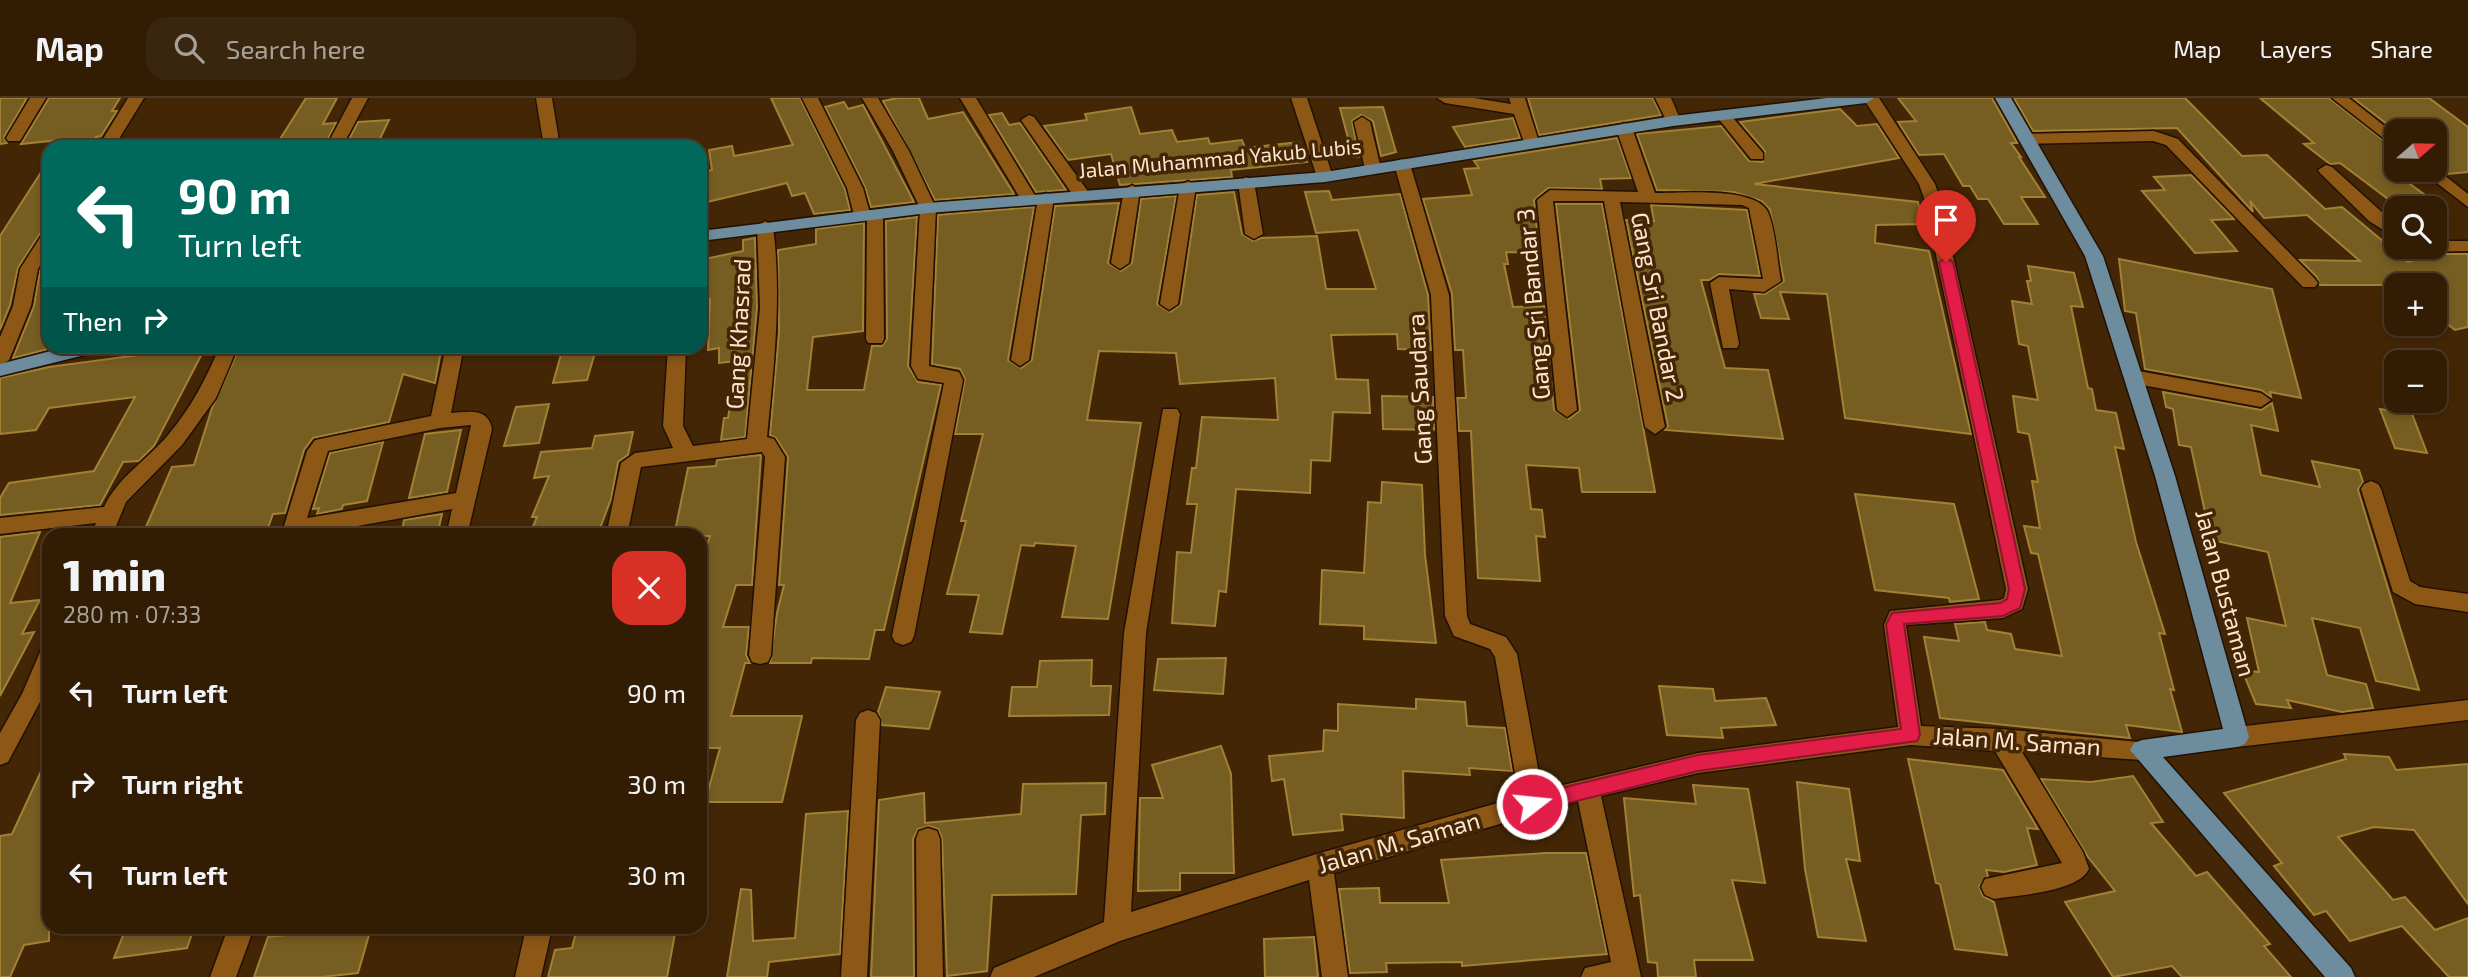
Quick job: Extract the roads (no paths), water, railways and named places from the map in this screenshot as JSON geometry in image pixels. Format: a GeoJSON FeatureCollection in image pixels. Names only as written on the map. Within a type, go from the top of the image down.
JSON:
{"type":"FeatureCollection","features":[{"type":"Feature","properties":{"kind":"main road","name":"Jalan Muhammad Yakub Lubis"},"geometry":{"type":"LineString","coordinates":[[707,235],[928,208],[1325,177],[1624,128],[1827,100],[1869,98]]}},
{"type":"Feature","properties":{"kind":"main road","name":"Jalan Bustaman"},"geometry":{"type":"LineString","coordinates":[[2003,98],[2094,256],[2165,476],[2238,737]]}},
{"type":"Feature","properties":{"kind":"main road"},"geometry":{"type":"LineString","coordinates":[[0,370],[65,354]]}},
{"type":"Feature","properties":{"kind":"main road"},"geometry":{"type":"LineString","coordinates":[[2142,750],[2238,737]]}},
{"type":"Feature","properties":{"kind":"main road"},"geometry":{"type":"LineString","coordinates":[[2142,750],[2342,977]]}},
{"type":"Feature","properties":{"kind":"street"},"geometry":{"type":"LineString","coordinates":[[14,138],[38,98]]}},
{"type":"Feature","properties":{"kind":"street"},"geometry":{"type":"LineString","coordinates":[[110,140],[136,98]]}},
{"type":"Feature","properties":{"kind":"street"},"geometry":{"type":"LineString","coordinates":[[338,140],[360,98]]}},
{"type":"Feature","properties":{"kind":"street"},"geometry":{"type":"LineString","coordinates":[[544,98],[551,140]]}},
{"type":"Feature","properties":{"kind":"street"},"geometry":{"type":"LineString","coordinates":[[810,98],[869,215],[875,339]]}},
{"type":"Feature","properties":{"kind":"street"},"geometry":{"type":"LineString","coordinates":[[870,98],[928,208],[920,366],[925,374],[952,377],[953,384],[903,636]]}},
{"type":"Feature","properties":{"kind":"street"},"geometry":{"type":"LineString","coordinates":[[968,98],[1038,198],[1020,360]]}},
{"type":"Feature","properties":{"kind":"street"},"geometry":{"type":"LineString","coordinates":[[1299,98],[1325,177]]}},
{"type":"Feature","properties":{"kind":"street"},"geometry":{"type":"LineString","coordinates":[[1445,98],[1518,104],[1531,142]]}},
{"type":"Feature","properties":{"kind":"street"},"geometry":{"type":"LineString","coordinates":[[1663,98],[1673,121]]}},
{"type":"Feature","properties":{"kind":"street"},"geometry":{"type":"LineString","coordinates":[[1869,98],[1927,184],[1932,198],[2017,589],[2014,603],[2003,609],[1898,618],[1895,625],[1911,735]]}},
{"type":"Feature","properties":{"kind":"street"},"geometry":{"type":"LineString","coordinates":[[2340,98],[2384,133]]}},
{"type":"Feature","properties":{"kind":"street"},"geometry":{"type":"LineString","coordinates":[[1723,115],[1757,156]]}},
{"type":"Feature","properties":{"kind":"street"},"geometry":{"type":"LineString","coordinates":[[1029,120],[1081,194]]}},
{"type":"Feature","properties":{"kind":"street"},"geometry":{"type":"LineString","coordinates":[[1362,122],[1373,169]]}},
{"type":"Feature","properties":{"kind":"street"},"geometry":{"type":"LineString","coordinates":[[1624,128],[1648,197]]}},
{"type":"Feature","properties":{"kind":"street"},"geometry":{"type":"LineString","coordinates":[[2026,139],[2163,138],[2181,149],[2309,283]]}},
{"type":"Feature","properties":{"kind":"street","name":"Gang Saudara"},"geometry":{"type":"LineString","coordinates":[[1402,164],[1440,295],[1456,616],[1462,630],[1498,643],[1506,654],[1532,804]]}},
{"type":"Feature","properties":{"kind":"street"},"geometry":{"type":"LineString","coordinates":[[2326,170],[2384,224]]}},
{"type":"Feature","properties":{"kind":"street"},"geometry":{"type":"LineString","coordinates":[[1246,182],[1254,234]]}},
{"type":"Feature","properties":{"kind":"street"},"geometry":{"type":"LineString","coordinates":[[2443,182],[2468,202]]}},
{"type":"Feature","properties":{"kind":"street"},"geometry":{"type":"LineString","coordinates":[[1169,304],[1188,186]]}},
{"type":"Feature","properties":{"kind":"street"},"geometry":{"type":"LineString","coordinates":[[1120,263],[1132,190]]}},
{"type":"Feature","properties":{"kind":"street","name":"Gang Sri Bandar 3"},"geometry":{"type":"LineString","coordinates":[[1567,410],[1545,200],[1550,195],[1611,196]]}},
{"type":"Feature","properties":{"kind":"street"},"geometry":{"type":"LineString","coordinates":[[1611,196],[1745,200],[1755,205],[1760,213],[1772,281],[1764,286],[1719,283],[1730,344]]}},
{"type":"Feature","properties":{"kind":"street","name":"Gang Sri Bandar 2"},"geometry":{"type":"LineString","coordinates":[[1611,196],[1655,427]]}},
{"type":"Feature","properties":{"kind":"street","name":"Gang Khasrad"},"geometry":{"type":"LineString","coordinates":[[757,445],[771,281],[765,226]]}},
{"type":"Feature","properties":{"kind":"street"},"geometry":{"type":"LineString","coordinates":[[2447,246],[2468,246]]}},
{"type":"Feature","properties":{"kind":"street"},"geometry":{"type":"LineString","coordinates":[[0,360],[22,306],[23,288],[29,269],[42,248]]}},
{"type":"Feature","properties":{"kind":"street"},"geometry":{"type":"LineString","coordinates":[[104,528],[129,484],[175,440],[209,393],[226,354]]}},
{"type":"Feature","properties":{"kind":"street"},"geometry":{"type":"LineString","coordinates":[[440,421],[453,354]]}},
{"type":"Feature","properties":{"kind":"street"},"geometry":{"type":"LineString","coordinates":[[677,354],[673,426],[677,439],[690,455]]}},
{"type":"Feature","properties":{"kind":"street"},"geometry":{"type":"LineString","coordinates":[[2133,377],[2260,400]]}},
{"type":"Feature","properties":{"kind":"street"},"geometry":{"type":"LineString","coordinates":[[1117,929],[1135,633],[1170,414]]}},
{"type":"Feature","properties":{"kind":"street"},"geometry":{"type":"LineString","coordinates":[[293,528],[317,451],[322,445],[440,421],[475,418],[481,423],[482,429],[462,500],[457,528]]}},
{"type":"Feature","properties":{"kind":"street"},"geometry":{"type":"LineString","coordinates":[[617,528],[628,468],[635,460],[767,444],[775,457],[760,655]]}},
{"type":"Feature","properties":{"kind":"street"},"geometry":{"type":"LineString","coordinates":[[2371,489],[2401,586],[2415,595],[2468,603]]}},
{"type":"Feature","properties":{"kind":"street"},"geometry":{"type":"LineString","coordinates":[[313,528],[462,500]]}},
{"type":"Feature","properties":{"kind":"street"},"geometry":{"type":"LineString","coordinates":[[0,526],[110,514]]}},
{"type":"Feature","properties":{"kind":"street"},"geometry":{"type":"LineString","coordinates":[[0,755],[32,698],[42,674]]}},
{"type":"Feature","properties":{"kind":"street"},"geometry":{"type":"LineString","coordinates":[[2238,737],[2468,709]]}},
{"type":"Feature","properties":{"kind":"street"},"geometry":{"type":"LineString","coordinates":[[854,977],[868,720]]}},
{"type":"Feature","properties":{"kind":"street","name":"Jalan M. Saman"},"geometry":{"type":"LineString","coordinates":[[1003,977],[1036,970],[1117,929],[1320,865],[1587,788],[1698,763],[1911,735],[2142,750]]}},
{"type":"Feature","properties":{"kind":"street"},"geometry":{"type":"LineString","coordinates":[[1994,887],[2069,874],[2076,869],[2074,860],[2001,739]]}},
{"type":"Feature","properties":{"kind":"street"},"geometry":{"type":"LineString","coordinates":[[1587,788],[1628,975],[1594,977]]}},
{"type":"Feature","properties":{"kind":"street"},"geometry":{"type":"LineString","coordinates":[[928,839],[930,977]]}},
{"type":"Feature","properties":{"kind":"street"},"geometry":{"type":"LineString","coordinates":[[1320,865],[1335,977]]}},
{"type":"Feature","properties":{"kind":"street"},"geometry":{"type":"LineString","coordinates":[[223,977],[239,934]]}},
{"type":"Feature","properties":{"kind":"street"},"geometry":{"type":"LineString","coordinates":[[528,977],[538,934]]}}]}
